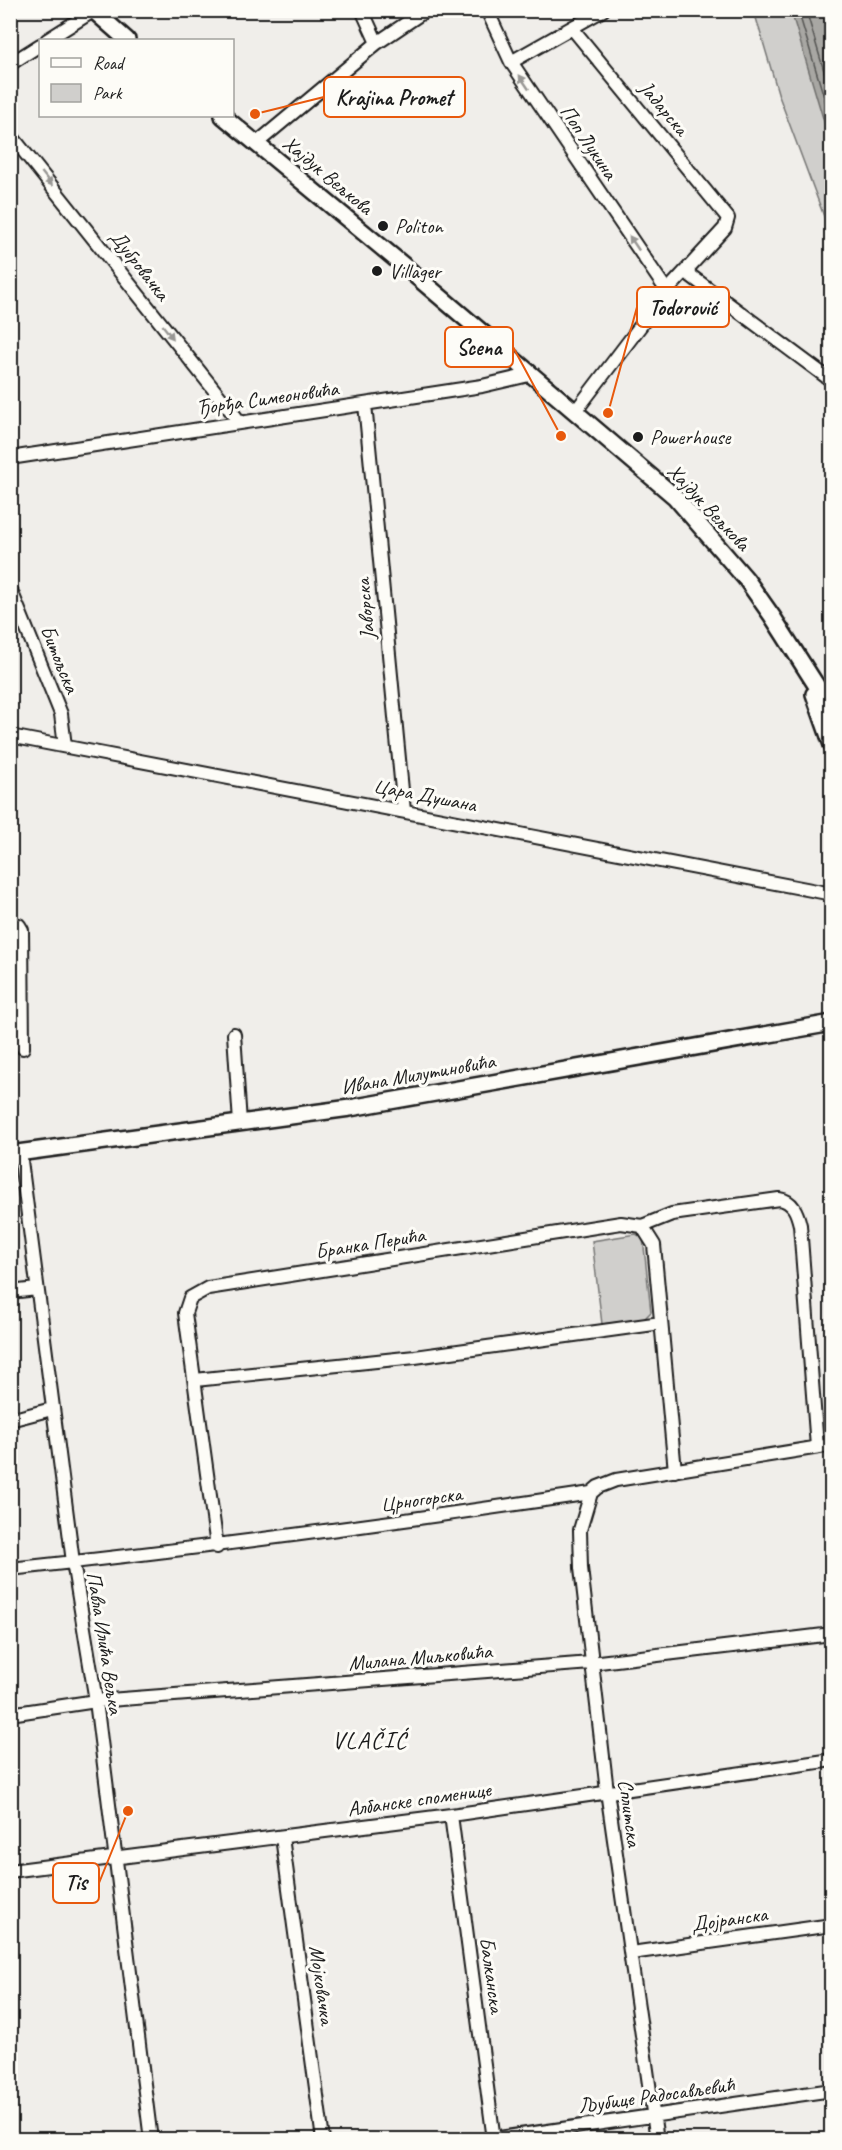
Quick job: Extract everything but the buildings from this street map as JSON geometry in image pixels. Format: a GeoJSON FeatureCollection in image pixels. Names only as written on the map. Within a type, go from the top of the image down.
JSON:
{"type":"FeatureCollection","features":[{"type":"Feature","properties":{"kind":"street"},"geometry":{"type":"LineString","coordinates":[[363,10],[377,43]]}},
{"type":"Feature","properties":{"kind":"street"},"geometry":{"type":"LineString","coordinates":[[257,143],[377,43],[426,10]]}},
{"type":"Feature","properties":{"kind":"street","name":"Поп Лукина"},"geometry":{"type":"LineString","coordinates":[[487,10],[511,63],[667,291]]}},
{"type":"Feature","properties":{"kind":"street"},"geometry":{"type":"LineString","coordinates":[[511,63],[603,10]]}},
{"type":"Feature","properties":{"kind":"street"},"geometry":{"type":"LineString","coordinates":[[49,39],[93,11],[126,39]]}},
{"type":"Feature","properties":{"kind":"street","name":"Јадарска"},"geometry":{"type":"LineString","coordinates":[[572,28],[726,213],[728,224],[687,273]]}},
{"type":"Feature","properties":{"kind":"street"},"geometry":{"type":"LineString","coordinates":[[10,64],[39,46]]}},
{"type":"Feature","properties":{"kind":"street","name":"Хајдук Вељкова"},"geometry":{"type":"LineString","coordinates":[[224,117],[403,264],[529,375],[654,477],[705,529],[772,616],[831,710]]}},
{"type":"Feature","properties":{"kind":"street","name":"Дубровачка"},"geometry":{"type":"LineString","coordinates":[[10,134],[239,421]]}},
{"type":"Feature","properties":{"kind":"street"},"geometry":{"type":"LineString","coordinates":[[575,412],[667,291],[687,273],[831,381]]}},
{"type":"Feature","properties":{"kind":"street","name":"Ђорђа Симеоновића"},"geometry":{"type":"LineString","coordinates":[[10,458],[239,421],[482,386],[529,375]]}},
{"type":"Feature","properties":{"kind":"street","name":"Јаворска"},"geometry":{"type":"LineString","coordinates":[[365,404],[404,811]]}},
{"type":"Feature","properties":{"kind":"street","name":"Битољска"},"geometry":{"type":"LineString","coordinates":[[10,588],[61,714],[65,746]]}},
{"type":"Feature","properties":{"kind":"street","name":"Хајдук Вељкова"},"geometry":{"type":"LineString","coordinates":[[808,674],[831,745]]}},
{"type":"Feature","properties":{"kind":"street","name":"Цара Душана"},"geometry":{"type":"LineString","coordinates":[[10,736],[831,894]]}},
{"type":"Feature","properties":{"kind":"street"},"geometry":{"type":"LineString","coordinates":[[16,925],[23,1048]]}},
{"type":"Feature","properties":{"kind":"street","name":"Ивана Милутиновића"},"geometry":{"type":"LineString","coordinates":[[15,1154],[351,1108],[831,1023]]}},
{"type":"Feature","properties":{"kind":"street"},"geometry":{"type":"LineString","coordinates":[[234,1034],[240,1123]]}},
{"type":"Feature","properties":{"kind":"street","name":"Павла Илића Вељка"},"geometry":{"type":"LineString","coordinates":[[15,1154],[37,1289],[73,1562],[96,1701],[151,2139]]}},
{"type":"Feature","properties":{"kind":"street","name":"Бранка Перића"},"geometry":{"type":"LineString","coordinates":[[217,1547],[185,1308],[190,1298],[200,1291],[621,1223],[642,1226],[672,1214],[785,1200],[795,1208],[800,1225],[817,1447]]}},
{"type":"Feature","properties":{"kind":"street"},"geometry":{"type":"LineString","coordinates":[[642,1226],[654,1245],[675,1471]]}},
{"type":"Feature","properties":{"kind":"street"},"geometry":{"type":"LineString","coordinates":[[10,1292],[37,1289]]}},
{"type":"Feature","properties":{"kind":"street"},"geometry":{"type":"LineString","coordinates":[[195,1380],[426,1356],[661,1323]]}},
{"type":"Feature","properties":{"kind":"street"},"geometry":{"type":"LineString","coordinates":[[10,1420],[52,1409]]}},
{"type":"Feature","properties":{"kind":"street","name":"Црногорска"},"geometry":{"type":"LineString","coordinates":[[10,1569],[217,1547],[591,1493],[598,1487],[616,1480],[831,1444]]}},
{"type":"Feature","properties":{"kind":"street","name":"Сплитска"},"geometry":{"type":"LineString","coordinates":[[591,1493],[583,1515],[579,1546],[607,1791],[657,2139]]}},
{"type":"Feature","properties":{"kind":"street","name":"Милана Миљковића"},"geometry":{"type":"LineString","coordinates":[[10,1714],[96,1701],[591,1663],[831,1634]]}},
{"type":"Feature","properties":{"kind":"street","name":"Албанске споменице"},"geometry":{"type":"LineString","coordinates":[[10,1871],[451,1815],[831,1760]]}},
{"type":"Feature","properties":{"kind":"street","name":"Балканска"},"geometry":{"type":"LineString","coordinates":[[451,1815],[491,2139]]}},
{"type":"Feature","properties":{"kind":"street","name":"Мојковачка"},"geometry":{"type":"LineString","coordinates":[[282,1837],[323,2139]]}},
{"type":"Feature","properties":{"kind":"street","name":"Дојранска"},"geometry":{"type":"LineString","coordinates":[[631,1953],[831,1925]]}},
{"type":"Feature","properties":{"kind":"street","name":"Љубице Радосављевић"},"geometry":{"type":"LineString","coordinates":[[491,2139],[831,2090]]}},
{"type":"Feature","properties":{"kind":"green space"},"geometry":{"type":"Polygon","coordinates":[[[754,11],[831,11],[831,235],[779,96],[754,11]]]}},
{"type":"Feature","properties":{"kind":"green space"},"geometry":{"type":"Polygon","coordinates":[[[636,1234],[643,1238],[651,1312],[644,1319],[602,1324],[592,1241],[636,1234]]]}},
{"type":"Feature","properties":{"kind":"water"},"geometry":{"type":"Polygon","coordinates":[[[791,11],[831,11],[831,145],[791,11]]]}},
{"type":"Feature","properties":{"kind":"place","name":"Krajina Promet"},"geometry":{"type":"Point","coordinates":[255,114]}},
{"type":"Feature","properties":{"kind":"place","name":"Politon"},"geometry":{"type":"Point","coordinates":[383,226]}},
{"type":"Feature","properties":{"kind":"place","name":"Villager"},"geometry":{"type":"Point","coordinates":[377,271]}},
{"type":"Feature","properties":{"kind":"place","name":"Todorović"},"geometry":{"type":"Point","coordinates":[608,413]}},
{"type":"Feature","properties":{"kind":"place","name":"Scena"},"geometry":{"type":"Point","coordinates":[561,436]}},
{"type":"Feature","properties":{"kind":"place","name":"Powerhouse"},"geometry":{"type":"Point","coordinates":[638,437]}},
{"type":"Feature","properties":{"kind":"place","name":"Tis"},"geometry":{"type":"Point","coordinates":[128,1811]}},
{"type":"Feature","properties":{"kind":"district","name":"VLAČIĆ"},"geometry":{"type":"Point","coordinates":[370,1740]}}]}
